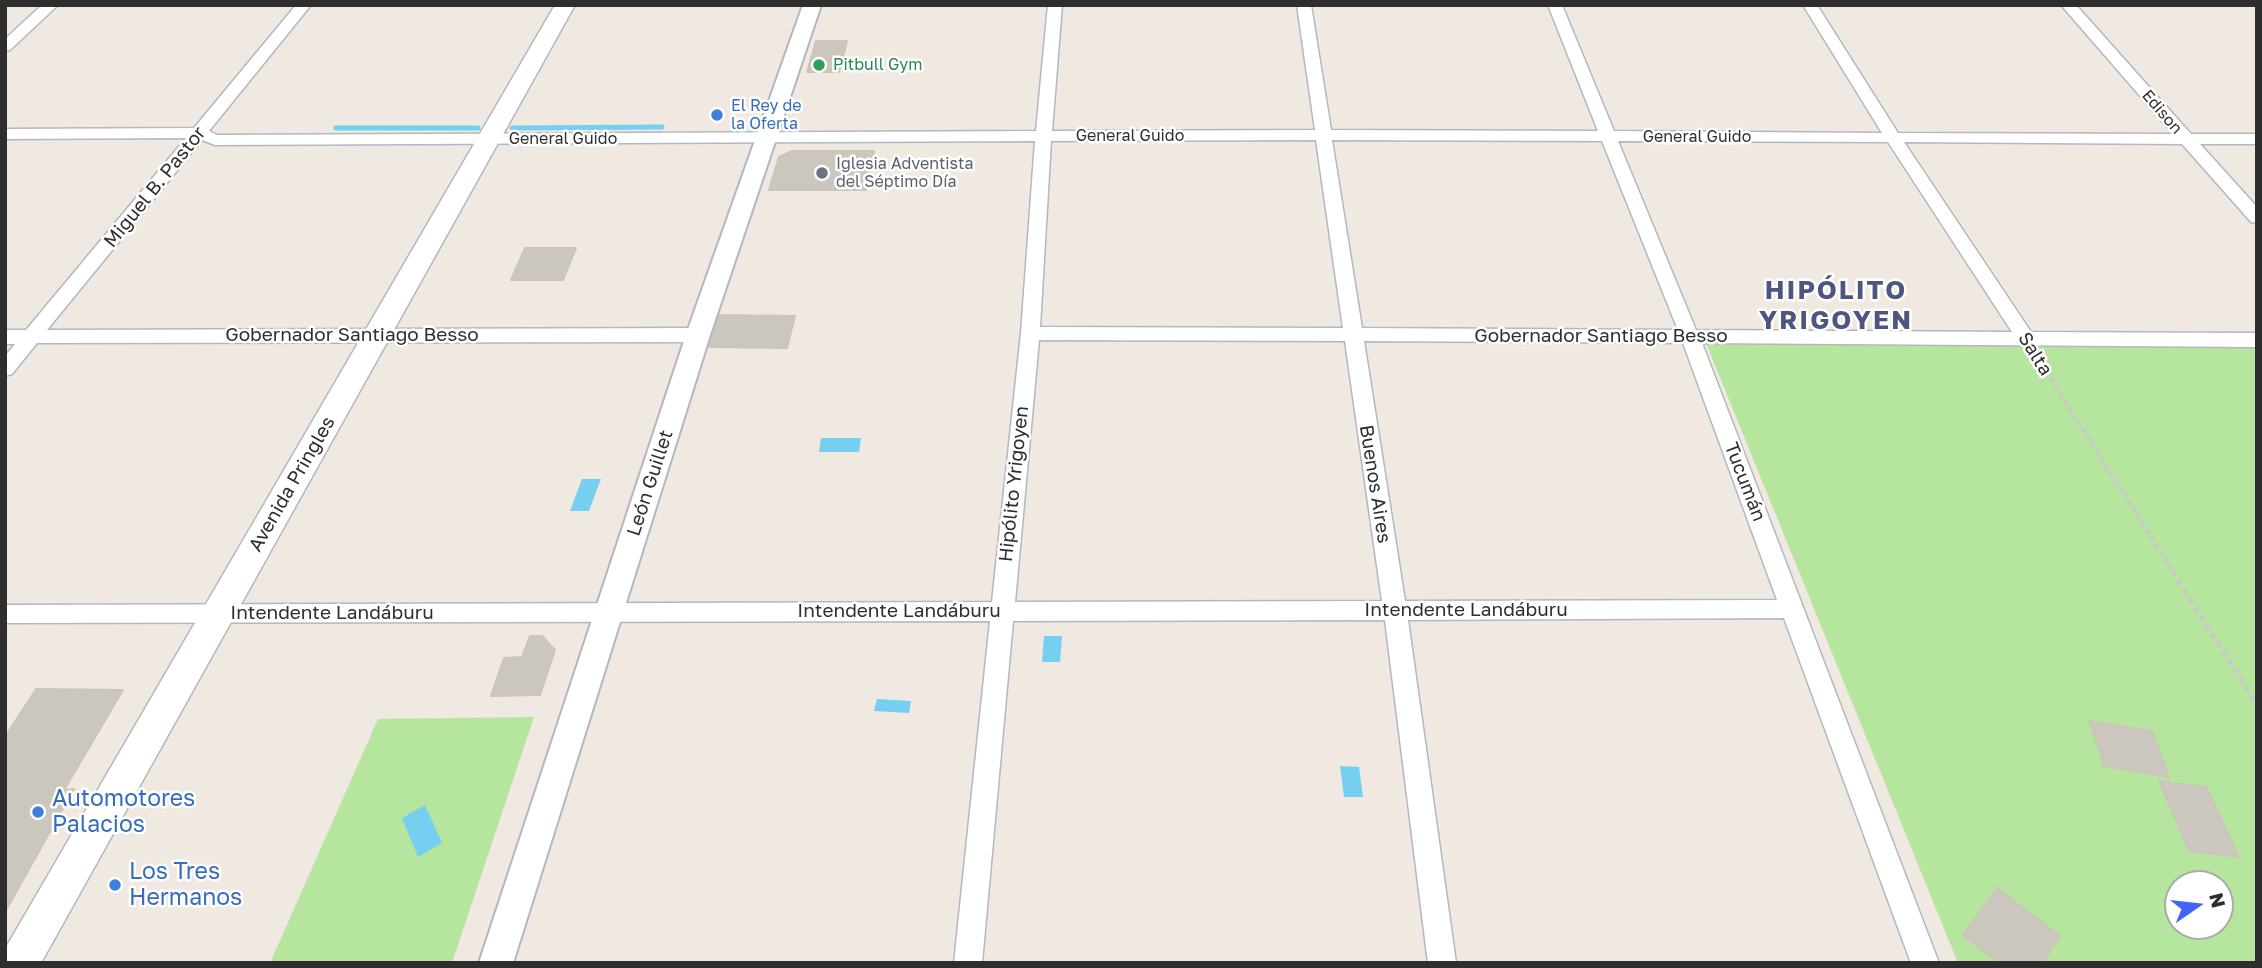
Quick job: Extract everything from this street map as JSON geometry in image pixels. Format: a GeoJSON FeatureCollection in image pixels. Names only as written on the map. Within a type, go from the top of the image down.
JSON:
{"type":"FeatureCollection","features":[{"type":"Feature","properties":{"kind":"main road","name":"Avenida Pringles"},"geometry":{"type":"LineString","coordinates":[[19,963],[565,5]]}},
{"type":"Feature","properties":{"kind":"street"},"geometry":{"type":"LineString","coordinates":[[5,47],[51,5]]}},
{"type":"Feature","properties":{"kind":"street","name":"Miguel B. Pastor"},"geometry":{"type":"LineString","coordinates":[[5,369],[304,5]]}},
{"type":"Feature","properties":{"kind":"street","name":"León Guillet"},"geometry":{"type":"LineString","coordinates":[[496,963],[698,335],[812,5]]}},
{"type":"Feature","properties":{"kind":"street","name":"Hipólito Yrigoyen"},"geometry":{"type":"LineString","coordinates":[[968,963],[1030,333],[1055,5]]}},
{"type":"Feature","properties":{"kind":"street","name":"Buenos Aires"},"geometry":{"type":"LineString","coordinates":[[1304,5],[1395,610],[1442,963]]}},
{"type":"Feature","properties":{"kind":"street","name":"Tucumán"},"geometry":{"type":"LineString","coordinates":[[1555,5],[1689,335],[1924,963]]}},
{"type":"Feature","properties":{"kind":"street","name":"Salta"},"geometry":{"type":"LineString","coordinates":[[1810,5],[1893,138],[2026,339]]}},
{"type":"Feature","properties":{"kind":"street","name":"Edison"},"geometry":{"type":"LineString","coordinates":[[2068,5],[2257,218]]}},
{"type":"Feature","properties":{"kind":"street","name":"General Guido"},"geometry":{"type":"LineString","coordinates":[[5,134],[199,133],[215,140],[1322,135],[2257,139]]}},
{"type":"Feature","properties":{"kind":"street","name":"Gobernador Santiago Besso"},"geometry":{"type":"LineString","coordinates":[[1030,333],[2257,340]]}},
{"type":"Feature","properties":{"kind":"street","name":"Gobernador Santiago Besso"},"geometry":{"type":"LineString","coordinates":[[5,337],[698,335]]}},
{"type":"Feature","properties":{"kind":"street","name":"Intendente Landáburu"},"geometry":{"type":"LineString","coordinates":[[5,614],[1792,609]]}},
{"type":"Feature","properties":{"kind":"path","name":"Salta"},"geometry":{"type":"LineString","coordinates":[[2026,339],[2257,705]]}},
{"type":"Feature","properties":{"kind":"green space"},"geometry":{"type":"Polygon","coordinates":[[[2257,340],[2257,963],[1958,963],[1706,343],[2257,340]]]}},
{"type":"Feature","properties":{"kind":"green space"},"geometry":{"type":"Polygon","coordinates":[[[534,717],[452,963],[270,963],[378,719],[534,717]]]}},
{"type":"Feature","properties":{"kind":"water"},"geometry":{"type":"Polygon","coordinates":[[[821,438],[861,438],[859,452],[819,452],[821,438]]]}},
{"type":"Feature","properties":{"kind":"water"},"geometry":{"type":"Polygon","coordinates":[[[582,479],[601,479],[589,511],[570,511],[582,479]]]}},
{"type":"Feature","properties":{"kind":"water"},"geometry":{"type":"Polygon","coordinates":[[[1044,636],[1062,636],[1060,662],[1042,662],[1044,636]]]}},
{"type":"Feature","properties":{"kind":"water"},"geometry":{"type":"Polygon","coordinates":[[[877,699],[911,701],[909,713],[874,711],[877,699]]]}},
{"type":"Feature","properties":{"kind":"water"},"geometry":{"type":"Polygon","coordinates":[[[1340,766],[1359,767],[1363,797],[1344,797],[1340,766]]]}},
{"type":"Feature","properties":{"kind":"water"},"geometry":{"type":"Polygon","coordinates":[[[425,805],[442,843],[418,857],[402,818],[425,805]]]}},
{"type":"Feature","properties":{"kind":"building"},"geometry":{"type":"Polygon","coordinates":[[[816,41],[847,41],[839,72],[807,72],[816,41]]]}},
{"type":"Feature","properties":{"kind":"building","name":"Iglesia Adventista del Séptimo Día"},"geometry":{"type":"Polygon","coordinates":[[[792,151],[874,151],[866,190],[769,190],[779,157],[792,151]]]}},
{"type":"Feature","properties":{"kind":"building"},"geometry":{"type":"Polygon","coordinates":[[[525,248],[576,248],[563,280],[511,280],[525,248]]]}},
{"type":"Feature","properties":{"kind":"building"},"geometry":{"type":"Polygon","coordinates":[[[719,315],[795,316],[787,348],[709,347],[719,315]]]}},
{"type":"Feature","properties":{"kind":"building"},"geometry":{"type":"Polygon","coordinates":[[[530,636],[542,636],[555,650],[540,695],[491,696],[504,658],[522,657],[530,636]]]}},
{"type":"Feature","properties":{"kind":"building"},"geometry":{"type":"Polygon","coordinates":[[[36,689],[123,690],[64,790],[74,789],[5,912],[5,737],[36,689]]]}},
{"type":"Feature","properties":{"kind":"building"},"geometry":{"type":"Polygon","coordinates":[[[2089,721],[2152,731],[2169,777],[2104,766],[2089,721]]]}},
{"type":"Feature","properties":{"kind":"building"},"geometry":{"type":"Polygon","coordinates":[[[2159,781],[2206,787],[2239,857],[2189,851],[2159,781]]]}},
{"type":"Feature","properties":{"kind":"building"},"geometry":{"type":"Polygon","coordinates":[[[1997,888],[2060,936],[2042,963],[2000,963],[1963,935],[1997,888]]]}},
{"type":"Feature","properties":{"kind":"waterway"},"geometry":{"type":"LineString","coordinates":[[512,128],[662,127]]}},
{"type":"Feature","properties":{"kind":"waterway"},"geometry":{"type":"LineString","coordinates":[[336,128],[478,128]]}},
{"type":"Feature","properties":{"kind":"place","name":"Pitbull Gym"},"geometry":{"type":"Point","coordinates":[819,65]}},
{"type":"Feature","properties":{"kind":"place","name":"El Rey de la Oferta"},"geometry":{"type":"Point","coordinates":[717,115]}},
{"type":"Feature","properties":{"kind":"place","name":"Iglesia Adventista del Séptimo Día"},"geometry":{"type":"Point","coordinates":[822,173]}},
{"type":"Feature","properties":{"kind":"place","name":"Automotores Palacios"},"geometry":{"type":"Point","coordinates":[38,812]}},
{"type":"Feature","properties":{"kind":"place","name":"Los Tres Hermanos"},"geometry":{"type":"Point","coordinates":[115,885]}},
{"type":"Feature","properties":{"kind":"district","name":"HIPÓLITO YRIGOYEN"},"geometry":{"type":"Point","coordinates":[1836,306]}}]}
